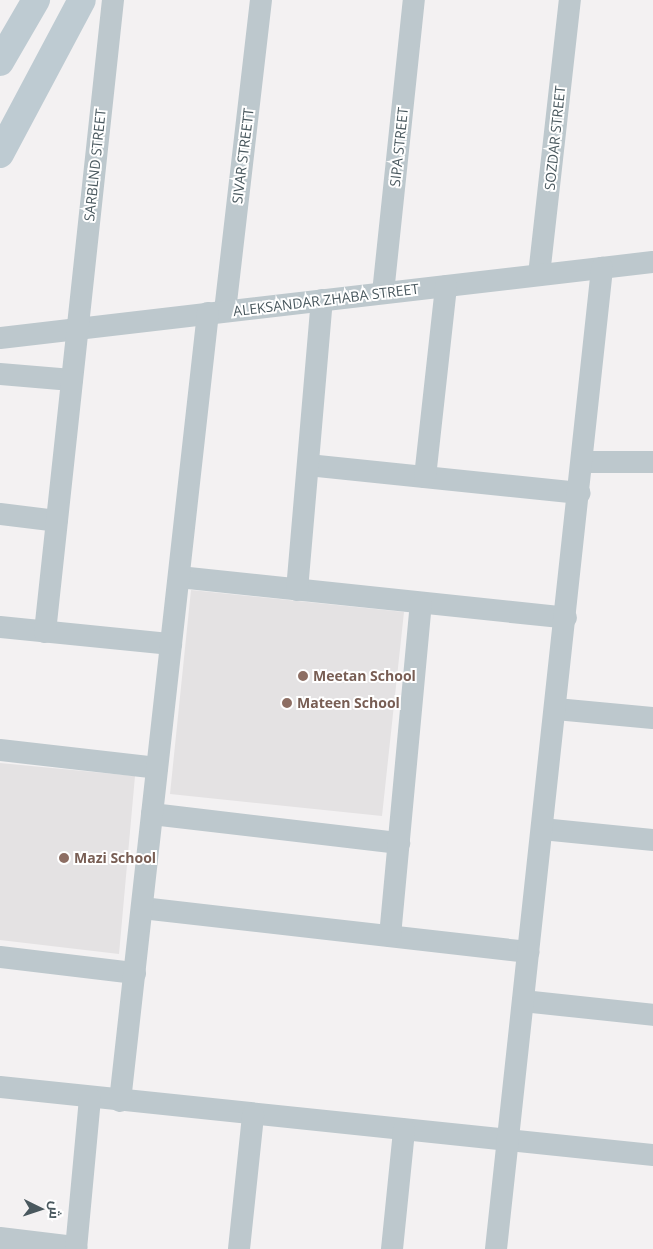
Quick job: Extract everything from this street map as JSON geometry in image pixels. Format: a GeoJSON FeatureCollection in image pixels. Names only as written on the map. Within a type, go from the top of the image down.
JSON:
{"type":"FeatureCollection","features":[{"type":"Feature","properties":{"kind":"main road"},"geometry":{"type":"LineString","coordinates":[[4,46],[36,0]]}},
{"type":"Feature","properties":{"kind":"main road"},"geometry":{"type":"LineString","coordinates":[[0,154],[82,0]]}},
{"type":"Feature","properties":{"kind":"street","name":"SARBLND STREET"},"geometry":{"type":"LineString","coordinates":[[45,632],[113,0]]}},
{"type":"Feature","properties":{"kind":"street","name":"SIVAR STREETT"},"geometry":{"type":"LineString","coordinates":[[120,1101],[178,578],[261,0]]}},
{"type":"Feature","properties":{"kind":"street","name":"SIPA STREET"},"geometry":{"type":"LineString","coordinates":[[383,293],[414,0]]}},
{"type":"Feature","properties":{"kind":"street","name":"SOZDAR STREET"},"geometry":{"type":"LineString","coordinates":[[540,275],[570,0]]}},
{"type":"Feature","properties":{"kind":"street","name":"ALEKSANDAR ZHABA STREET"},"geometry":{"type":"LineString","coordinates":[[0,338],[653,262]]}},
{"type":"Feature","properties":{"kind":"street"},"geometry":{"type":"LineString","coordinates":[[496,1249],[580,493],[602,268]]}},
{"type":"Feature","properties":{"kind":"street"},"geometry":{"type":"LineString","coordinates":[[425,477],[446,286]]}},
{"type":"Feature","properties":{"kind":"street"},"geometry":{"type":"LineString","coordinates":[[298,590],[322,300]]}},
{"type":"Feature","properties":{"kind":"street"},"geometry":{"type":"LineString","coordinates":[[0,374],[72,380]]}},
{"type":"Feature","properties":{"kind":"street"},"geometry":{"type":"LineString","coordinates":[[583,462],[653,462]]}},
{"type":"Feature","properties":{"kind":"street"},"geometry":{"type":"LineString","coordinates":[[308,465],[580,493]]}},
{"type":"Feature","properties":{"kind":"street"},"geometry":{"type":"LineString","coordinates":[[0,514],[57,521]]}},
{"type":"Feature","properties":{"kind":"street"},"geometry":{"type":"LineString","coordinates":[[178,578],[566,618]]}},
{"type":"Feature","properties":{"kind":"street"},"geometry":{"type":"LineString","coordinates":[[390,936],[421,603]]}},
{"type":"Feature","properties":{"kind":"street"},"geometry":{"type":"LineString","coordinates":[[0,628],[171,644]]}},
{"type":"Feature","properties":{"kind":"street"},"geometry":{"type":"LineString","coordinates":[[556,709],[653,718]]}},
{"type":"Feature","properties":{"kind":"street"},"geometry":{"type":"LineString","coordinates":[[0,750],[157,768]]}},
{"type":"Feature","properties":{"kind":"street"},"geometry":{"type":"LineString","coordinates":[[152,814],[399,843]]}},
{"type":"Feature","properties":{"kind":"street"},"geometry":{"type":"LineString","coordinates":[[542,829],[653,840]]}},
{"type":"Feature","properties":{"kind":"street"},"geometry":{"type":"LineString","coordinates":[[142,908],[529,952]]}},
{"type":"Feature","properties":{"kind":"street"},"geometry":{"type":"LineString","coordinates":[[0,957],[135,973]]}},
{"type":"Feature","properties":{"kind":"street"},"geometry":{"type":"LineString","coordinates":[[524,1001],[652,1009]]}},
{"type":"Feature","properties":{"kind":"street"},"geometry":{"type":"LineString","coordinates":[[0,1087],[90,1099],[653,1155]]}},
{"type":"Feature","properties":{"kind":"street"},"geometry":{"type":"LineString","coordinates":[[0,1238],[76,1248],[90,1099]]}},
{"type":"Feature","properties":{"kind":"street"},"geometry":{"type":"LineString","coordinates":[[239,1249],[253,1115]]}},
{"type":"Feature","properties":{"kind":"street"},"geometry":{"type":"LineString","coordinates":[[392,1249],[404,1130]]}},
{"type":"Feature","properties":{"kind":"shaded area","name":"Mateen School"},"geometry":{"type":"Polygon","coordinates":[[[191,590],[404,612],[382,816],[170,794],[191,590]]]}},
{"type":"Feature","properties":{"kind":"shaded area","name":"Mazi School"},"geometry":{"type":"Polygon","coordinates":[[[0,763],[135,776],[119,954],[0,940],[0,763]]]}},
{"type":"Feature","properties":{"kind":"place","name":"Meetan School"},"geometry":{"type":"Point","coordinates":[303,676]}},
{"type":"Feature","properties":{"kind":"place","name":"Mateen School"},"geometry":{"type":"Point","coordinates":[287,703]}},
{"type":"Feature","properties":{"kind":"place","name":"Mazi School"},"geometry":{"type":"Point","coordinates":[64,858]}}]}
